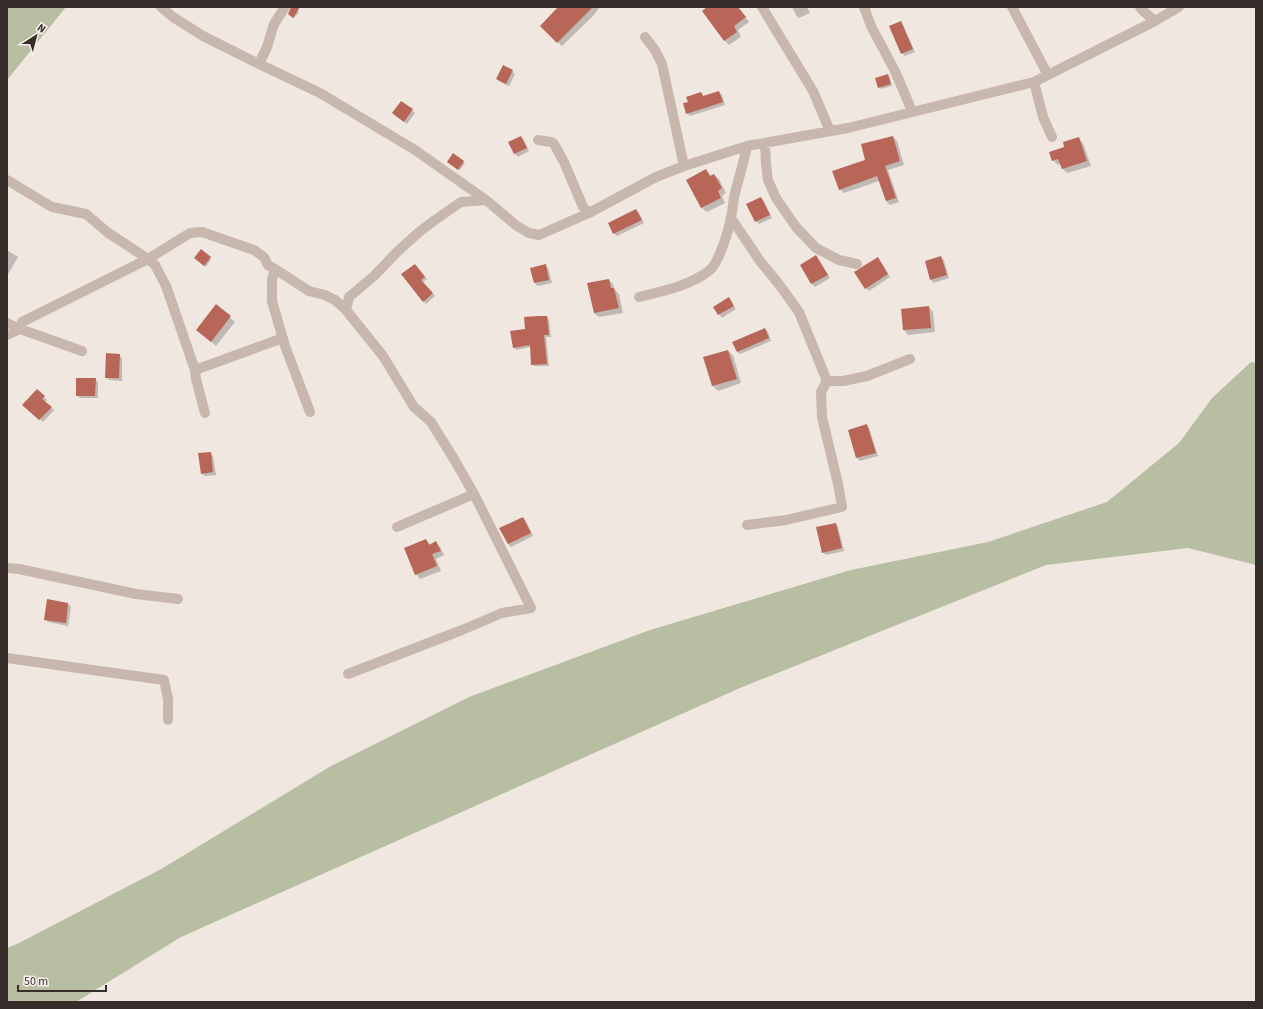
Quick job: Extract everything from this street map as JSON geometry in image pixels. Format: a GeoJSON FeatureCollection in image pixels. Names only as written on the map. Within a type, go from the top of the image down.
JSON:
{"type":"FeatureCollection","features":[{"type":"Feature","properties":{"kind":"street"},"geometry":{"type":"LineString","coordinates":[[161,7],[173,17],[203,36],[320,93],[415,150],[486,200],[517,226],[529,233],[540,235],[589,213],[656,177],[684,166],[748,146],[848,128],[1034,82],[1179,7]]}},
{"type":"Feature","properties":{"kind":"street"},"geometry":{"type":"LineString","coordinates":[[259,64],[267,47],[274,24],[286,7]]}},
{"type":"Feature","properties":{"kind":"street"},"geometry":{"type":"LineString","coordinates":[[762,7],[813,91],[830,131]]}},
{"type":"Feature","properties":{"kind":"street"},"geometry":{"type":"LineString","coordinates":[[864,7],[871,26],[895,71],[912,111]]}},
{"type":"Feature","properties":{"kind":"street"},"geometry":{"type":"LineString","coordinates":[[1012,7],[1048,75]]}},
{"type":"Feature","properties":{"kind":"street"},"geometry":{"type":"LineString","coordinates":[[1140,7],[1154,21]]}},
{"type":"Feature","properties":{"kind":"street"},"geometry":{"type":"LineString","coordinates":[[645,36],[655,50],[662,64],[684,166]]}},
{"type":"Feature","properties":{"kind":"street"},"geometry":{"type":"LineString","coordinates":[[1034,82],[1043,117],[1052,137]]}},
{"type":"Feature","properties":{"kind":"street"},"geometry":{"type":"LineString","coordinates":[[538,140],[551,142],[554,144],[564,162],[583,207],[589,213]]}},
{"type":"Feature","properties":{"kind":"street"},"geometry":{"type":"LineString","coordinates":[[765,143],[768,180],[776,198],[796,227],[816,248],[839,260],[857,264]]}},
{"type":"Feature","properties":{"kind":"street"},"geometry":{"type":"LineString","coordinates":[[639,297],[678,286],[697,278],[715,265],[731,218],[734,194],[748,146]]}},
{"type":"Feature","properties":{"kind":"street"},"geometry":{"type":"LineString","coordinates":[[7,180],[52,207],[86,214],[107,232],[155,265],[166,286],[195,370],[205,413]]}},
{"type":"Feature","properties":{"kind":"street"},"geometry":{"type":"LineString","coordinates":[[461,202],[463,184]]}},
{"type":"Feature","properties":{"kind":"street"},"geometry":{"type":"LineString","coordinates":[[335,300],[348,297],[374,276],[419,232],[461,202],[486,200]]}},
{"type":"Feature","properties":{"kind":"street"},"geometry":{"type":"LineString","coordinates":[[731,218],[760,261],[799,312],[827,381]]}},
{"type":"Feature","properties":{"kind":"street"},"geometry":{"type":"LineString","coordinates":[[7,335],[20,329],[22,322],[148,259],[190,234],[202,232],[254,250],[264,256],[268,265],[309,291],[325,295],[335,300],[346,310],[383,356],[414,407],[430,422],[474,494],[530,608],[502,613],[348,674]]}},
{"type":"Feature","properties":{"kind":"street"},"geometry":{"type":"LineString","coordinates":[[275,269],[272,279],[272,301],[283,338],[310,412]]}},
{"type":"Feature","properties":{"kind":"street"},"geometry":{"type":"LineString","coordinates":[[346,310],[348,297]]}},
{"type":"Feature","properties":{"kind":"street"},"geometry":{"type":"LineString","coordinates":[[7,323],[82,351]]}},
{"type":"Feature","properties":{"kind":"street"},"geometry":{"type":"LineString","coordinates":[[195,370],[283,338]]}},
{"type":"Feature","properties":{"kind":"street"},"geometry":{"type":"LineString","coordinates":[[827,381],[843,381],[867,376],[910,359]]}},
{"type":"Feature","properties":{"kind":"street"},"geometry":{"type":"LineString","coordinates":[[747,525],[786,520],[842,507],[822,417],[821,392],[827,381]]}},
{"type":"Feature","properties":{"kind":"street"},"geometry":{"type":"LineString","coordinates":[[397,527],[474,494]]}},
{"type":"Feature","properties":{"kind":"street"},"geometry":{"type":"LineString","coordinates":[[7,568],[19,569],[136,594],[178,599]]}},
{"type":"Feature","properties":{"kind":"street"},"geometry":{"type":"LineString","coordinates":[[7,658],[164,680],[168,699],[168,720]]}},
{"type":"Feature","properties":{"kind":"green space"},"geometry":{"type":"Polygon","coordinates":[[[7,7],[66,7],[7,80],[7,7]]]}},
{"type":"Feature","properties":{"kind":"green space"},"geometry":{"type":"Polygon","coordinates":[[[1251,362],[1256,363],[1256,565],[1188,548],[1046,565],[740,688],[181,937],[76,1002],[7,1002],[7,948],[163,868],[331,766],[469,697],[650,630],[851,570],[988,542],[1107,502],[1179,443],[1212,398],[1251,362]]]}},
{"type":"Feature","properties":{"kind":"building"},"geometry":{"type":"Polygon","coordinates":[[[291,7],[300,7],[293,18],[288,14],[291,7]]]}},
{"type":"Feature","properties":{"kind":"building"},"geometry":{"type":"Polygon","coordinates":[[[558,7],[593,7],[557,43],[540,26],[558,7]]]}},
{"type":"Feature","properties":{"kind":"building"},"geometry":{"type":"Polygon","coordinates":[[[707,7],[738,7],[746,17],[734,26],[737,32],[724,41],[702,11],[707,7]]]}},
{"type":"Feature","properties":{"kind":"building"},"geometry":{"type":"Polygon","coordinates":[[[901,21],[913,49],[901,54],[889,26],[901,21]]]}},
{"type":"Feature","properties":{"kind":"building"},"geometry":{"type":"Polygon","coordinates":[[[503,65],[513,70],[506,84],[496,79],[503,65]]]}},
{"type":"Feature","properties":{"kind":"building"},"geometry":{"type":"Polygon","coordinates":[[[888,74],[891,84],[878,88],[875,78],[888,74]]]}},
{"type":"Feature","properties":{"kind":"building"},"geometry":{"type":"Polygon","coordinates":[[[719,91],[723,102],[686,114],[683,103],[688,102],[686,97],[701,92],[703,96],[719,91]]]}},
{"type":"Feature","properties":{"kind":"building"},"geometry":{"type":"Polygon","coordinates":[[[401,101],[413,109],[404,122],[392,113],[401,101]]]}},
{"type":"Feature","properties":{"kind":"building"},"geometry":{"type":"Polygon","coordinates":[[[521,136],[527,148],[514,154],[508,142],[521,136]]]}},
{"type":"Feature","properties":{"kind":"building"},"geometry":{"type":"Polygon","coordinates":[[[893,136],[900,161],[885,166],[896,198],[886,201],[877,176],[839,190],[832,171],[865,160],[861,144],[893,136]]]}},
{"type":"Feature","properties":{"kind":"building"},"geometry":{"type":"Polygon","coordinates":[[[1079,137],[1087,161],[1062,169],[1058,159],[1052,161],[1049,152],[1064,147],[1063,142],[1079,137]]]}},
{"type":"Feature","properties":{"kind":"building"},"geometry":{"type":"Polygon","coordinates":[[[453,153],[464,161],[458,170],[447,162],[453,153]]]}},
{"type":"Feature","properties":{"kind":"building"},"geometry":{"type":"Polygon","coordinates":[[[706,169],[710,176],[714,174],[722,188],[718,191],[721,198],[701,208],[686,180],[706,169]]]}},
{"type":"Feature","properties":{"kind":"building"},"geometry":{"type":"Polygon","coordinates":[[[761,197],[770,215],[755,222],[746,204],[761,197]]]}},
{"type":"Feature","properties":{"kind":"building"},"geometry":{"type":"Polygon","coordinates":[[[636,209],[642,220],[613,234],[608,223],[636,209]]]}},
{"type":"Feature","properties":{"kind":"building"},"geometry":{"type":"Polygon","coordinates":[[[201,249],[211,257],[204,266],[194,258],[201,249]]]}},
{"type":"Feature","properties":{"kind":"building"},"geometry":{"type":"Polygon","coordinates":[[[816,255],[828,275],[811,284],[800,265],[816,255]]]}},
{"type":"Feature","properties":{"kind":"building"},"geometry":{"type":"Polygon","coordinates":[[[941,256],[947,275],[930,280],[925,261],[941,256]]]}},
{"type":"Feature","properties":{"kind":"building"},"geometry":{"type":"Polygon","coordinates":[[[878,257],[888,274],[865,289],[854,272],[878,257]]]}},
{"type":"Feature","properties":{"kind":"building"},"geometry":{"type":"Polygon","coordinates":[[[415,264],[425,277],[421,280],[433,293],[423,302],[401,274],[415,264]]]}},
{"type":"Feature","properties":{"kind":"building"},"geometry":{"type":"Polygon","coordinates":[[[546,264],[549,280],[534,283],[530,268],[546,264]]]}},
{"type":"Feature","properties":{"kind":"building"},"geometry":{"type":"Polygon","coordinates":[[[609,279],[611,288],[614,288],[619,308],[594,313],[587,283],[609,279]]]}},
{"type":"Feature","properties":{"kind":"building"},"geometry":{"type":"Polygon","coordinates":[[[729,297],[734,306],[718,315],[713,307],[729,297]]]}},
{"type":"Feature","properties":{"kind":"building"},"geometry":{"type":"Polygon","coordinates":[[[216,304],[231,316],[211,342],[196,330],[216,304]]]}},
{"type":"Feature","properties":{"kind":"building"},"geometry":{"type":"Polygon","coordinates":[[[929,306],[931,328],[903,330],[901,309],[929,306]]]}},
{"type":"Feature","properties":{"kind":"building"},"geometry":{"type":"Polygon","coordinates":[[[547,316],[549,335],[544,335],[547,364],[531,365],[530,345],[513,348],[510,331],[525,329],[524,317],[547,316]]]}},
{"type":"Feature","properties":{"kind":"building"},"geometry":{"type":"Polygon","coordinates":[[[765,328],[769,338],[737,352],[732,342],[765,328]]]}},
{"type":"Feature","properties":{"kind":"building"},"geometry":{"type":"Polygon","coordinates":[[[728,350],[737,379],[712,386],[703,357],[728,350]]]}},
{"type":"Feature","properties":{"kind":"building"},"geometry":{"type":"Polygon","coordinates":[[[106,353],[120,354],[119,378],[105,378],[106,353]]]}},
{"type":"Feature","properties":{"kind":"building"},"geometry":{"type":"Polygon","coordinates":[[[76,378],[96,378],[95,396],[76,396],[76,378]]]}},
{"type":"Feature","properties":{"kind":"building"},"geometry":{"type":"Polygon","coordinates":[[[37,389],[45,396],[42,399],[52,407],[39,420],[22,405],[37,389]]]}},
{"type":"Feature","properties":{"kind":"building"},"geometry":{"type":"Polygon","coordinates":[[[867,424],[876,453],[856,458],[848,430],[867,424]]]}},
{"type":"Feature","properties":{"kind":"building"},"geometry":{"type":"Polygon","coordinates":[[[211,452],[213,472],[201,474],[198,453],[211,452]]]}},
{"type":"Feature","properties":{"kind":"building"},"geometry":{"type":"Polygon","coordinates":[[[523,517],[531,533],[508,544],[499,528],[523,517]]]}},
{"type":"Feature","properties":{"kind":"building"},"geometry":{"type":"Polygon","coordinates":[[[836,523],[842,548],[822,553],[816,527],[836,523]]]}},
{"type":"Feature","properties":{"kind":"building"},"geometry":{"type":"Polygon","coordinates":[[[426,539],[429,545],[436,541],[441,551],[432,554],[437,566],[415,575],[404,548],[426,539]]]}},
{"type":"Feature","properties":{"kind":"building"},"geometry":{"type":"Polygon","coordinates":[[[47,599],[68,603],[66,623],[44,620],[47,599]]]}}]}
